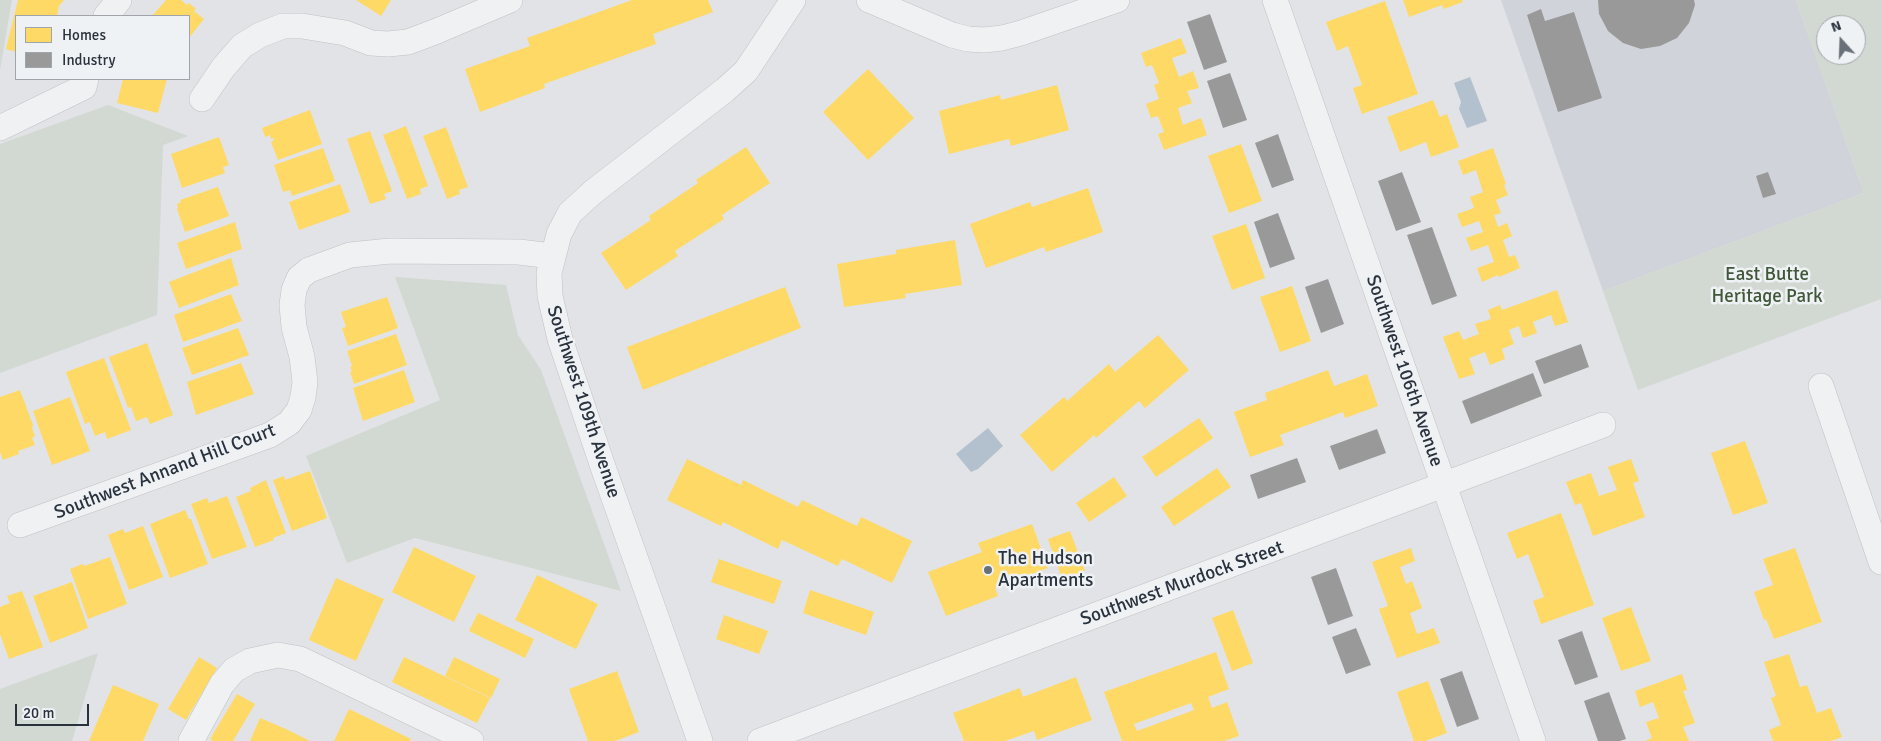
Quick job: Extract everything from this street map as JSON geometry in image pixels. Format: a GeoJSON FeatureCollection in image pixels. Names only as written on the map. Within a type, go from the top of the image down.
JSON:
{"type":"FeatureCollection","features":[{"type":"Feature","properties":{"kind":"street"},"geometry":{"type":"LineString","coordinates":[[107,15],[119,0]]}},
{"type":"Feature","properties":{"kind":"street"},"geometry":{"type":"LineString","coordinates":[[202,99],[223,68],[242,46],[260,34],[283,26],[302,26],[345,33],[371,43],[408,42],[510,0]]}},
{"type":"Feature","properties":{"kind":"street","name":"Southwest 109th Avenue"},"geometry":{"type":"LineString","coordinates":[[700,741],[560,339],[553,316],[550,296],[552,256],[559,234],[570,213],[593,192],[725,90],[746,71],[793,0]]}},
{"type":"Feature","properties":{"kind":"street"},"geometry":{"type":"LineString","coordinates":[[868,0],[952,35],[984,40],[1021,34],[1118,0]]}},
{"type":"Feature","properties":{"kind":"street","name":"Southwest 106th Avenue"},"geometry":{"type":"LineString","coordinates":[[1275,0],[1533,741]]}},
{"type":"Feature","properties":{"kind":"street"},"geometry":{"type":"LineString","coordinates":[[0,128],[84,87],[86,80]]}},
{"type":"Feature","properties":{"kind":"street","name":"Southwest Annand Hill Court"},"geometry":{"type":"LineString","coordinates":[[20,525],[270,436],[289,423],[299,410],[305,382],[302,357],[294,327],[292,305],[294,290],[299,278],[309,270],[350,255],[390,251],[519,252],[552,256]]}},
{"type":"Feature","properties":{"kind":"street"},"geometry":{"type":"LineString","coordinates":[[1821,386],[1881,562]]}},
{"type":"Feature","properties":{"kind":"street","name":"Southwest Murdock Street"},"geometry":{"type":"LineString","coordinates":[[760,741],[1603,425]]}},
{"type":"Feature","properties":{"kind":"street"},"geometry":{"type":"LineString","coordinates":[[191,741],[222,684],[234,670],[250,661],[278,655],[300,659],[470,741]]}},
{"type":"Feature","properties":{"kind":"shaded area"},"geometry":{"type":"Polygon","coordinates":[[[1501,0],[1796,0],[1816,57],[1816,65],[1819,65],[1864,193],[1603,291],[1501,0]]]}},
{"type":"Feature","properties":{"kind":"green space"},"geometry":{"type":"Polygon","coordinates":[[[0,0],[12,0],[0,70],[0,0]]]}},
{"type":"Feature","properties":{"kind":"green space","name":"East Butte Heritage Park"},"geometry":{"type":"Polygon","coordinates":[[[1796,0],[1881,0],[1881,299],[1638,390],[1603,291],[1864,193],[1819,65],[1866,65],[1866,15],[1816,15],[1816,57],[1796,0]]]}},
{"type":"Feature","properties":{"kind":"green space"},"geometry":{"type":"Polygon","coordinates":[[[108,105],[188,136],[163,145],[157,315],[0,373],[0,144],[108,105]]]}},
{"type":"Feature","properties":{"kind":"green space"},"geometry":{"type":"Polygon","coordinates":[[[395,277],[506,285],[518,335],[541,370],[621,591],[415,538],[347,563],[306,456],[440,400],[395,277]]]}},
{"type":"Feature","properties":{"kind":"green space"},"geometry":{"type":"Polygon","coordinates":[[[98,653],[72,741],[0,741],[0,689],[98,653]]]}},
{"type":"Feature","properties":{"kind":"water"},"geometry":{"type":"Polygon","coordinates":[[[1470,77],[1487,121],[1467,128],[1459,109],[1461,102],[1454,83],[1470,77]]]}},
{"type":"Feature","properties":{"kind":"water"},"geometry":{"type":"Polygon","coordinates":[[[988,428],[1003,446],[978,469],[971,472],[956,454],[988,428]]]}},
{"type":"Feature","properties":{"kind":"building: Homes"},"geometry":{"type":"Polygon","coordinates":[[[18,0],[64,0],[59,6],[57,15],[15,15],[15,52],[6,49],[18,0]]]}},
{"type":"Feature","properties":{"kind":"building: Homes"},"geometry":{"type":"Polygon","coordinates":[[[166,0],[181,0],[187,5],[189,3],[196,9],[194,11],[204,19],[190,37],[190,15],[153,15],[166,0]]]}},
{"type":"Feature","properties":{"kind":"building: Homes"},"geometry":{"type":"Polygon","coordinates":[[[356,0],[391,0],[381,16],[356,0]]]}},
{"type":"Feature","properties":{"kind":"building: Homes"},"geometry":{"type":"Polygon","coordinates":[[[632,0],[708,0],[713,12],[653,34],[656,44],[544,84],[545,88],[480,112],[465,69],[530,46],[527,38],[632,0]]]}},
{"type":"Feature","properties":{"kind":"building: Homes"},"geometry":{"type":"Polygon","coordinates":[[[1403,0],[1462,0],[1463,2],[1444,9],[1442,5],[1409,17],[1403,0]]]}},
{"type":"Feature","properties":{"kind":"building: Homes"},"geometry":{"type":"Polygon","coordinates":[[[1385,1],[1418,94],[1362,114],[1353,88],[1362,85],[1348,46],[1337,51],[1326,22],[1385,1]]]}},
{"type":"Feature","properties":{"kind":"building: Homes"},"geometry":{"type":"Polygon","coordinates":[[[1181,38],[1187,53],[1172,58],[1179,77],[1193,71],[1199,88],[1187,91],[1192,103],[1178,108],[1183,125],[1201,118],[1207,135],[1164,150],[1158,134],[1164,132],[1158,116],[1151,118],[1146,104],[1159,99],[1154,85],[1159,83],[1152,65],[1146,67],[1141,53],[1181,38]]]}},
{"type":"Feature","properties":{"kind":"building: Homes"},"geometry":{"type":"Polygon","coordinates":[[[868,69],[914,118],[868,160],[823,112],[868,69]]]}},
{"type":"Feature","properties":{"kind":"building: Homes"},"geometry":{"type":"Polygon","coordinates":[[[123,80],[167,80],[158,113],[117,103],[123,80]]]}},
{"type":"Feature","properties":{"kind":"building: Homes"},"geometry":{"type":"Polygon","coordinates":[[[1057,85],[1069,130],[1011,146],[1009,139],[949,154],[939,111],[1000,95],[1001,100],[1057,85]]]}},
{"type":"Feature","properties":{"kind":"building: Homes"},"geometry":{"type":"Polygon","coordinates":[[[1433,100],[1440,117],[1447,114],[1459,147],[1431,157],[1426,142],[1400,152],[1387,117],[1433,100]]]}},
{"type":"Feature","properties":{"kind":"building: Homes"},"geometry":{"type":"Polygon","coordinates":[[[310,110],[322,144],[278,160],[271,142],[274,138],[271,139],[270,135],[265,137],[262,128],[310,110]]]}},
{"type":"Feature","properties":{"kind":"building: Homes"},"geometry":{"type":"Polygon","coordinates":[[[406,126],[428,186],[420,189],[421,194],[407,199],[383,135],[406,126]]]}},
{"type":"Feature","properties":{"kind":"building: Homes"},"geometry":{"type":"Polygon","coordinates":[[[446,127],[468,187],[459,190],[460,194],[447,199],[423,136],[446,127]]]}},
{"type":"Feature","properties":{"kind":"building: Homes"},"geometry":{"type":"Polygon","coordinates":[[[370,131],[392,191],[384,194],[386,199],[370,204],[347,139],[370,131]]]}},
{"type":"Feature","properties":{"kind":"building: Homes"},"geometry":{"type":"Polygon","coordinates":[[[219,137],[229,165],[223,167],[225,173],[182,188],[171,154],[219,137]]]}},
{"type":"Feature","properties":{"kind":"building: Homes"},"geometry":{"type":"Polygon","coordinates":[[[1241,144],[1262,201],[1229,213],[1208,156],[1241,144]]]}},
{"type":"Feature","properties":{"kind":"building: Homes"},"geometry":{"type":"Polygon","coordinates":[[[746,147],[770,183],[722,215],[724,219],[675,251],[678,256],[626,290],[601,253],[651,220],[649,216],[698,183],[696,180],[746,147]]]}},
{"type":"Feature","properties":{"kind":"building: Homes"},"geometry":{"type":"Polygon","coordinates":[[[323,148],[335,181],[292,196],[290,190],[283,192],[274,165],[323,148]]]}},
{"type":"Feature","properties":{"kind":"building: Homes"},"geometry":{"type":"Polygon","coordinates":[[[1493,148],[1508,195],[1496,200],[1501,213],[1494,215],[1498,227],[1507,223],[1512,236],[1503,240],[1509,257],[1515,255],[1520,268],[1482,282],[1477,268],[1494,262],[1488,245],[1471,251],[1466,238],[1483,232],[1479,221],[1462,227],[1457,214],[1474,208],[1470,197],[1483,192],[1476,170],[1463,175],[1458,161],[1493,148]]]}},
{"type":"Feature","properties":{"kind":"building: Homes"},"geometry":{"type":"Polygon","coordinates":[[[340,184],[350,212],[299,230],[289,202],[340,184]]]}},
{"type":"Feature","properties":{"kind":"building: Homes"},"geometry":{"type":"Polygon","coordinates":[[[218,187],[229,216],[185,232],[177,204],[181,202],[180,200],[218,187]]]}},
{"type":"Feature","properties":{"kind":"building: Homes"},"geometry":{"type":"Polygon","coordinates":[[[1088,188],[1103,232],[1046,252],[1044,247],[986,268],[970,224],[1030,202],[1032,207],[1088,188]]]}},
{"type":"Feature","properties":{"kind":"building: Homes"},"geometry":{"type":"Polygon","coordinates":[[[235,222],[242,249],[186,269],[177,243],[235,222]]]}},
{"type":"Feature","properties":{"kind":"building: Homes"},"geometry":{"type":"Polygon","coordinates":[[[1246,224],[1265,278],[1232,290],[1212,236],[1246,224]]]}},
{"type":"Feature","properties":{"kind":"building: Homes"},"geometry":{"type":"Polygon","coordinates":[[[955,240],[962,285],[905,294],[906,298],[844,307],[837,264],[896,254],[896,250],[955,240]]]}},
{"type":"Feature","properties":{"kind":"building: Homes"},"geometry":{"type":"Polygon","coordinates":[[[231,258],[239,285],[179,308],[169,282],[231,258]]]}},
{"type":"Feature","properties":{"kind":"building: Homes"},"geometry":{"type":"Polygon","coordinates":[[[1292,286],[1311,341],[1280,352],[1260,297],[1292,286]]]}},
{"type":"Feature","properties":{"kind":"building: Homes"},"geometry":{"type":"Polygon","coordinates":[[[785,287],[801,328],[643,390],[627,347],[785,287]]]}},
{"type":"Feature","properties":{"kind":"building: Homes"},"geometry":{"type":"Polygon","coordinates":[[[1557,290],[1568,322],[1555,326],[1551,315],[1533,322],[1537,333],[1523,338],[1519,326],[1509,330],[1514,344],[1502,349],[1505,359],[1490,365],[1485,352],[1469,358],[1475,374],[1459,379],[1443,337],[1459,331],[1463,340],[1479,334],[1475,324],[1491,319],[1488,310],[1500,305],[1502,310],[1557,290]]]}},
{"type":"Feature","properties":{"kind":"building: Homes"},"geometry":{"type":"Polygon","coordinates":[[[231,294],[242,321],[183,342],[174,315],[231,294]]]}},
{"type":"Feature","properties":{"kind":"building: Homes"},"geometry":{"type":"Polygon","coordinates":[[[387,297],[398,328],[348,346],[342,328],[346,327],[341,312],[387,297]]]}},
{"type":"Feature","properties":{"kind":"building: Homes"},"geometry":{"type":"Polygon","coordinates":[[[238,328],[249,355],[192,375],[182,348],[238,328]]]}},
{"type":"Feature","properties":{"kind":"building: Homes"},"geometry":{"type":"Polygon","coordinates":[[[396,334],[407,365],[354,384],[350,372],[352,371],[350,367],[352,366],[347,351],[396,334]]]}},
{"type":"Feature","properties":{"kind":"building: Homes"},"geometry":{"type":"Polygon","coordinates":[[[1158,335],[1189,370],[1145,408],[1139,401],[1096,438],[1094,435],[1052,472],[1020,435],[1064,397],[1067,401],[1109,364],[1115,372],[1158,335]]]}},
{"type":"Feature","properties":{"kind":"building: Homes"},"geometry":{"type":"Polygon","coordinates":[[[147,343],[173,415],[150,424],[147,417],[136,421],[131,407],[128,408],[109,357],[147,343]]]}},
{"type":"Feature","properties":{"kind":"building: Homes"},"geometry":{"type":"Polygon","coordinates":[[[104,358],[131,430],[107,439],[105,432],[95,436],[90,422],[85,424],[66,372],[104,358]]]}},
{"type":"Feature","properties":{"kind":"building: Homes"},"geometry":{"type":"Polygon","coordinates":[[[241,363],[254,394],[196,415],[187,382],[241,363]]]}},
{"type":"Feature","properties":{"kind":"building: Homes"},"geometry":{"type":"Polygon","coordinates":[[[404,370],[415,402],[363,421],[353,388],[404,370]]]}},
{"type":"Feature","properties":{"kind":"building: Homes"},"geometry":{"type":"Polygon","coordinates":[[[1328,370],[1334,386],[1367,374],[1378,406],[1345,418],[1343,412],[1280,435],[1284,445],[1250,457],[1234,412],[1267,400],[1265,393],[1328,370]]]}},
{"type":"Feature","properties":{"kind":"building: Homes"},"geometry":{"type":"Polygon","coordinates":[[[20,390],[33,425],[32,428],[35,436],[32,438],[35,445],[18,451],[19,454],[3,460],[0,452],[0,397],[20,390]]]}},
{"type":"Feature","properties":{"kind":"building: Homes"},"geometry":{"type":"Polygon","coordinates":[[[70,397],[90,451],[52,465],[33,411],[70,397]]]}},
{"type":"Feature","properties":{"kind":"building: Homes"},"geometry":{"type":"Polygon","coordinates":[[[1199,418],[1213,438],[1156,477],[1142,457],[1199,418]]]}},
{"type":"Feature","properties":{"kind":"building: Homes"},"geometry":{"type":"Polygon","coordinates":[[[1745,441],[1768,503],[1733,515],[1711,453],[1745,441]]]}},
{"type":"Feature","properties":{"kind":"building: Homes"},"geometry":{"type":"Polygon","coordinates":[[[687,459],[741,485],[743,480],[798,507],[802,500],[857,526],[861,517],[912,541],[892,583],[842,559],[838,566],[782,540],[778,549],[723,522],[721,526],[667,500],[687,459]]]}},
{"type":"Feature","properties":{"kind":"building: Homes"},"geometry":{"type":"Polygon","coordinates":[[[1631,459],[1639,481],[1633,483],[1645,517],[1593,536],[1581,503],[1575,505],[1566,482],[1591,473],[1599,496],[1617,490],[1608,467],[1631,459]]]}},
{"type":"Feature","properties":{"kind":"building: Homes"},"geometry":{"type":"Polygon","coordinates":[[[1217,468],[1231,487],[1174,526],[1161,507],[1217,468]]]}},
{"type":"Feature","properties":{"kind":"building: Homes"},"geometry":{"type":"Polygon","coordinates":[[[310,471],[327,518],[292,531],[273,480],[284,476],[285,480],[310,471]]]}},
{"type":"Feature","properties":{"kind":"building: Homes"},"geometry":{"type":"Polygon","coordinates":[[[1114,477],[1127,496],[1089,522],[1076,503],[1114,477]]]}},
{"type":"Feature","properties":{"kind":"building: Homes"},"geometry":{"type":"Polygon","coordinates":[[[266,480],[286,533],[255,547],[236,497],[251,491],[250,488],[266,480]]]}},
{"type":"Feature","properties":{"kind":"building: Homes"},"geometry":{"type":"Polygon","coordinates":[[[227,496],[247,547],[212,559],[191,504],[207,498],[209,503],[227,496]]]}},
{"type":"Feature","properties":{"kind":"building: Homes"},"geometry":{"type":"Polygon","coordinates":[[[185,510],[189,519],[191,519],[208,564],[170,578],[150,524],[185,510]]]}},
{"type":"Feature","properties":{"kind":"building: Homes"},"geometry":{"type":"Polygon","coordinates":[[[1561,513],[1594,605],[1541,624],[1533,601],[1544,597],[1528,554],[1517,559],[1507,533],[1561,513]]]}},
{"type":"Feature","properties":{"kind":"building: Homes","name":"The Hudson Apartments"},"geometry":{"type":"Polygon","coordinates":[[[1032,524],[1048,568],[995,588],[998,596],[946,616],[928,572],[982,552],[978,543],[1032,524]]]}},
{"type":"Feature","properties":{"kind":"building: Homes"},"geometry":{"type":"Polygon","coordinates":[[[143,526],[163,577],[129,590],[108,535],[123,529],[125,533],[143,526]]]}},
{"type":"Feature","properties":{"kind":"building: Homes"},"geometry":{"type":"Polygon","coordinates":[[[1070,531],[1085,571],[1062,579],[1048,539],[1070,531]]]}},
{"type":"Feature","properties":{"kind":"building: Homes"},"geometry":{"type":"Polygon","coordinates":[[[414,547],[476,576],[454,622],[392,592],[414,547]]]}},
{"type":"Feature","properties":{"kind":"building: Homes"},"geometry":{"type":"Polygon","coordinates":[[[1411,548],[1415,561],[1400,567],[1406,584],[1412,581],[1422,608],[1410,613],[1417,634],[1434,628],[1440,643],[1397,658],[1379,609],[1388,606],[1372,562],[1411,548]]]}},
{"type":"Feature","properties":{"kind":"building: Homes"},"geometry":{"type":"Polygon","coordinates":[[[1795,548],[1822,622],[1774,639],[1766,619],[1764,620],[1754,592],[1773,585],[1763,559],[1795,548]]]}},
{"type":"Feature","properties":{"kind":"building: Homes"},"geometry":{"type":"Polygon","coordinates":[[[110,557],[127,604],[88,619],[70,569],[110,557]]]}},
{"type":"Feature","properties":{"kind":"building: Homes"},"geometry":{"type":"Polygon","coordinates":[[[719,559],[782,581],[774,604],[711,582],[719,559]]]}},
{"type":"Feature","properties":{"kind":"building: Homes"},"geometry":{"type":"Polygon","coordinates":[[[537,575],[598,604],[576,649],[515,620],[537,575]]]}},
{"type":"Feature","properties":{"kind":"building: Homes"},"geometry":{"type":"Polygon","coordinates":[[[336,578],[384,599],[356,661],[309,640],[336,578]]]}},
{"type":"Feature","properties":{"kind":"building: Homes"},"geometry":{"type":"Polygon","coordinates":[[[72,582],[88,628],[50,643],[33,596],[72,582]]]}},
{"type":"Feature","properties":{"kind":"building: Homes"},"geometry":{"type":"Polygon","coordinates":[[[810,590],[874,612],[866,635],[803,613],[810,590]]]}},
{"type":"Feature","properties":{"kind":"building: Homes"},"geometry":{"type":"Polygon","coordinates":[[[22,591],[43,647],[9,659],[0,634],[0,607],[10,603],[7,596],[22,591]]]}},
{"type":"Feature","properties":{"kind":"building: Homes"},"geometry":{"type":"Polygon","coordinates":[[[1631,607],[1651,661],[1621,671],[1602,618],[1631,607]]]}},
{"type":"Feature","properties":{"kind":"building: Homes"},"geometry":{"type":"Polygon","coordinates":[[[1233,610],[1253,663],[1232,671],[1212,618],[1233,610]]]}},
{"type":"Feature","properties":{"kind":"building: Homes"},"geometry":{"type":"Polygon","coordinates":[[[478,613],[534,639],[525,658],[469,631],[478,613]]]}},
{"type":"Feature","properties":{"kind":"building: Homes"},"geometry":{"type":"Polygon","coordinates":[[[724,615],[768,631],[759,654],[716,639],[724,615]]]}},
{"type":"Feature","properties":{"kind":"building: Homes"},"geometry":{"type":"Polygon","coordinates":[[[1216,652],[1229,689],[1208,697],[1212,708],[1227,702],[1239,736],[1224,741],[1122,741],[1104,692],[1216,652]],[[1191,703],[1134,724],[1137,731],[1194,710],[1191,703]]]}},
{"type":"Feature","properties":{"kind":"building: Homes"},"geometry":{"type":"Polygon","coordinates":[[[1789,654],[1800,687],[1807,685],[1817,713],[1831,708],[1842,737],[1831,741],[1773,741],[1769,730],[1781,725],[1771,698],[1776,696],[1764,662],[1789,654]]]}},
{"type":"Feature","properties":{"kind":"building: Homes"},"geometry":{"type":"Polygon","coordinates":[[[199,657],[217,668],[186,720],[168,709],[199,657]]]}},
{"type":"Feature","properties":{"kind":"building: Homes"},"geometry":{"type":"Polygon","coordinates":[[[404,657],[490,698],[477,723],[392,682],[404,657]]]}},
{"type":"Feature","properties":{"kind":"building: Homes"},"geometry":{"type":"Polygon","coordinates":[[[454,657],[500,679],[491,698],[445,676],[454,657]]]}},
{"type":"Feature","properties":{"kind":"building: Homes"},"geometry":{"type":"Polygon","coordinates":[[[617,671],[639,732],[615,741],[588,741],[569,689],[617,671]]]}},
{"type":"Feature","properties":{"kind":"building: Homes"},"geometry":{"type":"Polygon","coordinates":[[[1682,674],[1687,690],[1683,691],[1695,723],[1683,727],[1689,741],[1645,741],[1652,738],[1646,722],[1659,718],[1653,702],[1640,707],[1635,691],[1682,674]]]}},
{"type":"Feature","properties":{"kind":"building: Homes"},"geometry":{"type":"Polygon","coordinates":[[[1076,677],[1092,720],[1037,740],[1034,731],[1005,741],[964,741],[953,713],[1020,688],[1023,697],[1076,677]]]}},
{"type":"Feature","properties":{"kind":"building: Homes"},"geometry":{"type":"Polygon","coordinates":[[[1428,681],[1447,733],[1425,741],[1414,741],[1397,692],[1428,681]]]}},
{"type":"Feature","properties":{"kind":"building: Homes"},"geometry":{"type":"Polygon","coordinates":[[[113,685],[159,704],[143,741],[89,741],[113,685]]]}},
{"type":"Feature","properties":{"kind":"building: Homes"},"geometry":{"type":"Polygon","coordinates":[[[237,694],[255,704],[233,741],[213,741],[210,739],[237,694]]]}},
{"type":"Feature","properties":{"kind":"building: Homes"},"geometry":{"type":"Polygon","coordinates":[[[349,709],[411,739],[410,741],[334,741],[349,709]]]}},
{"type":"Feature","properties":{"kind":"building: Homes"},"geometry":{"type":"Polygon","coordinates":[[[260,718],[286,729],[310,741],[250,741],[260,718]]]}},
{"type":"Feature","properties":{"kind":"building: Industry"},"geometry":{"type":"Polygon","coordinates":[[[1598,0],[1694,0],[1695,5],[1689,23],[1677,38],[1660,46],[1641,49],[1623,43],[1608,31],[1599,14],[1598,0]]]}},
{"type":"Feature","properties":{"kind":"building: Industry"},"geometry":{"type":"Polygon","coordinates":[[[1541,9],[1545,21],[1574,12],[1602,98],[1558,112],[1527,15],[1541,9]]]}},
{"type":"Feature","properties":{"kind":"building: Industry"},"geometry":{"type":"Polygon","coordinates":[[[1210,14],[1227,62],[1204,70],[1187,22],[1210,14]]]}},
{"type":"Feature","properties":{"kind":"building: Industry"},"geometry":{"type":"Polygon","coordinates":[[[1230,73],[1247,120],[1223,128],[1207,81],[1230,73]]]}},
{"type":"Feature","properties":{"kind":"building: Industry"},"geometry":{"type":"Polygon","coordinates":[[[1278,134],[1294,180],[1272,188],[1255,143],[1278,134]]]}},
{"type":"Feature","properties":{"kind":"building: Industry"},"geometry":{"type":"Polygon","coordinates":[[[1402,172],[1421,222],[1396,231],[1378,181],[1402,172]]]}},
{"type":"Feature","properties":{"kind":"building: Industry"},"geometry":{"type":"Polygon","coordinates":[[[1768,172],[1776,194],[1763,198],[1756,176],[1768,172]]]}},
{"type":"Feature","properties":{"kind":"building: Industry"},"geometry":{"type":"Polygon","coordinates":[[[1278,213],[1295,259],[1270,268],[1254,222],[1278,213]]]}},
{"type":"Feature","properties":{"kind":"building: Industry"},"geometry":{"type":"Polygon","coordinates":[[[1432,227],[1457,296],[1432,305],[1407,235],[1432,227]]]}},
{"type":"Feature","properties":{"kind":"building: Industry"},"geometry":{"type":"Polygon","coordinates":[[[1328,279],[1344,324],[1321,333],[1305,287],[1328,279]]]}},
{"type":"Feature","properties":{"kind":"building: Industry"},"geometry":{"type":"Polygon","coordinates":[[[1581,344],[1589,367],[1544,384],[1535,361],[1581,344]]]}},
{"type":"Feature","properties":{"kind":"building: Industry"},"geometry":{"type":"Polygon","coordinates":[[[1533,373],[1542,396],[1471,424],[1462,401],[1533,373]]]}},
{"type":"Feature","properties":{"kind":"building: Industry"},"geometry":{"type":"Polygon","coordinates":[[[1377,429],[1386,453],[1339,470],[1330,446],[1377,429]]]}},
{"type":"Feature","properties":{"kind":"building: Industry"},"geometry":{"type":"Polygon","coordinates":[[[1297,458],[1306,482],[1258,499],[1250,475],[1297,458]]]}},
{"type":"Feature","properties":{"kind":"building: Industry"},"geometry":{"type":"Polygon","coordinates":[[[1336,568],[1353,616],[1328,625],[1311,577],[1336,568]]]}},
{"type":"Feature","properties":{"kind":"building: Industry"},"geometry":{"type":"Polygon","coordinates":[[[1356,628],[1371,665],[1346,674],[1332,637],[1356,628]]]}},
{"type":"Feature","properties":{"kind":"building: Industry"},"geometry":{"type":"Polygon","coordinates":[[[1582,631],[1598,677],[1575,685],[1558,640],[1582,631]]]}},
{"type":"Feature","properties":{"kind":"building: Industry"},"geometry":{"type":"Polygon","coordinates":[[[1462,671],[1479,719],[1457,727],[1440,679],[1462,671]]]}},
{"type":"Feature","properties":{"kind":"building: Industry"},"geometry":{"type":"Polygon","coordinates":[[[1609,692],[1626,739],[1620,741],[1598,741],[1584,701],[1609,692]]]}},
{"type":"Feature","properties":{"kind":"place","name":"The Hudson Apartments"},"geometry":{"type":"Point","coordinates":[988,570]}}]}
